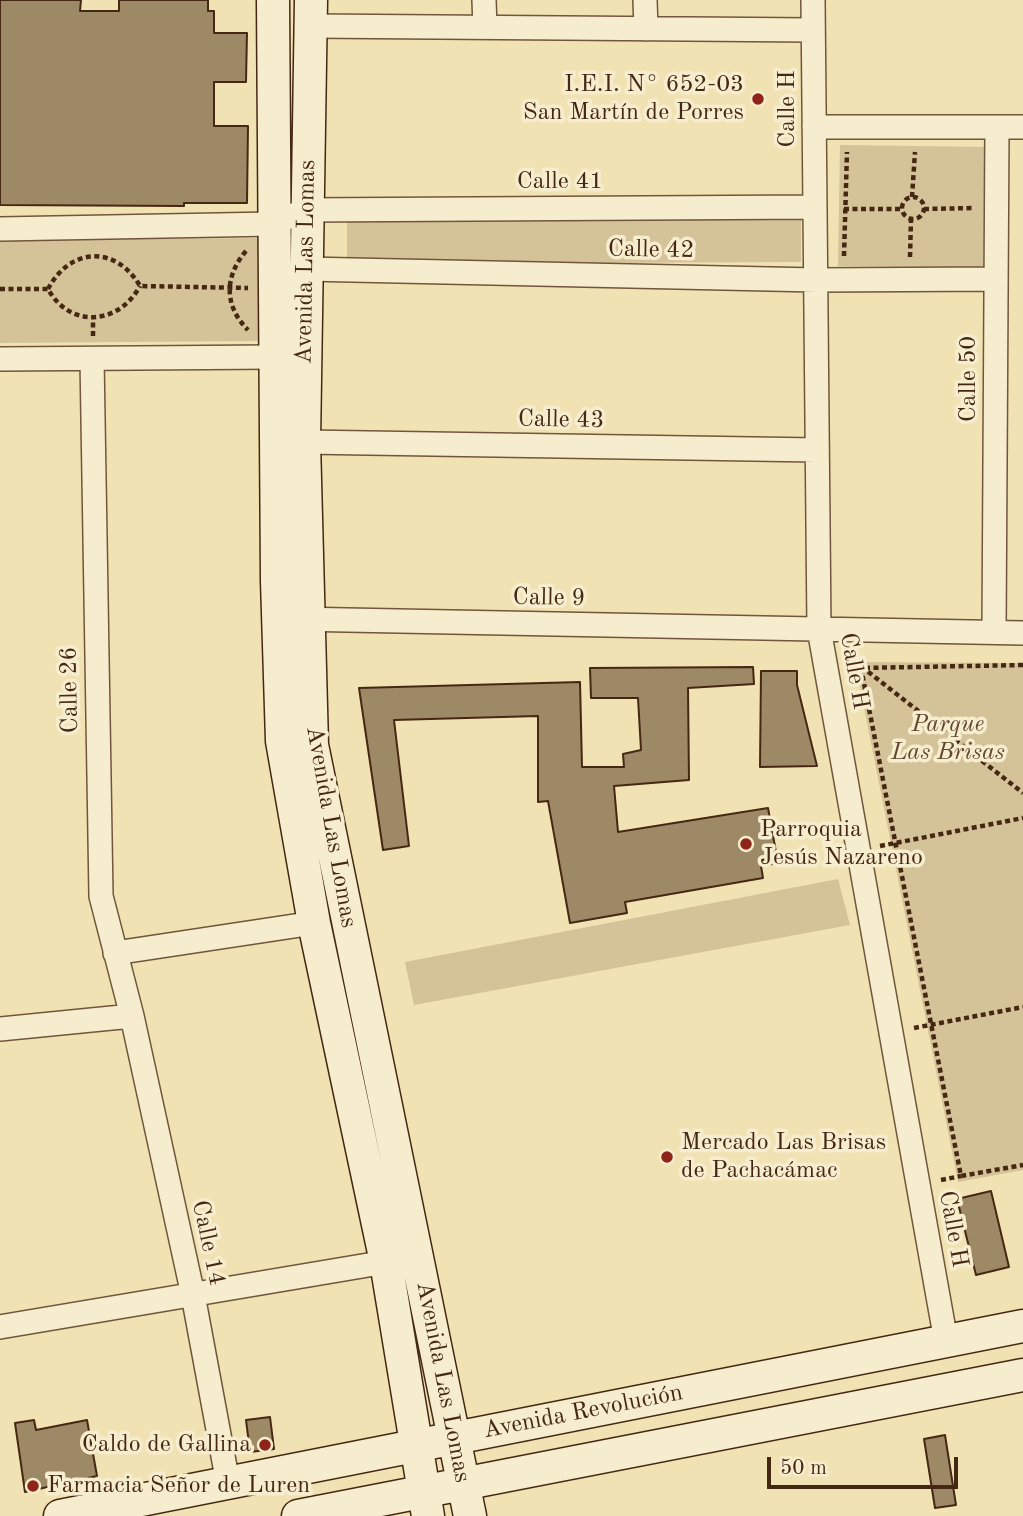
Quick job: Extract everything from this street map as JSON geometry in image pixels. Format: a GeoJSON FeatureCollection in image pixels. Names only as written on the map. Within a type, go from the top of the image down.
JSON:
{"type":"FeatureCollection","features":[{"type":"Feature","properties":{"kind":"street","name":"Avenida Las Lomas"},"geometry":{"type":"LineString","coordinates":[[273,0],[274,288],[267,347],[293,619],[312,745],[470,1516]]}},
{"type":"Feature","properties":{"kind":"street"},"geometry":{"type":"LineString","coordinates":[[484,0],[485,27]]}},
{"type":"Feature","properties":{"kind":"street"},"geometry":{"type":"LineString","coordinates":[[645,0],[646,29]]}},
{"type":"Feature","properties":{"kind":"street","name":"Calle H"},"geometry":{"type":"LineString","coordinates":[[813,0],[819,629],[946,1341]]}},
{"type":"Feature","properties":{"kind":"street","name":"Avenida Las Lomas"},"geometry":{"type":"LineString","coordinates":[[311,13],[305,210],[304,442],[282,741],[314,923],[386,1262],[426,1504]]}},
{"type":"Feature","properties":{"kind":"street"},"geometry":{"type":"LineString","coordinates":[[311,13],[485,27],[813,30]]}},
{"type":"Feature","properties":{"kind":"street"},"geometry":{"type":"LineString","coordinates":[[814,127],[1023,127]]}},
{"type":"Feature","properties":{"kind":"street","name":"Calle 50"},"geometry":{"type":"LineString","coordinates":[[994,632],[997,127]]}},
{"type":"Feature","properties":{"kind":"street","name":"Calle 41"},"geometry":{"type":"LineString","coordinates":[[305,210],[815,207]]}},
{"type":"Feature","properties":{"kind":"street"},"geometry":{"type":"LineString","coordinates":[[0,229],[273,224],[305,210]]}},
{"type":"Feature","properties":{"kind":"street","name":"Calle 42"},"geometry":{"type":"LineString","coordinates":[[306,269],[816,280],[996,279]]}},
{"type":"Feature","properties":{"kind":"street"},"geometry":{"type":"LineString","coordinates":[[0,359],[92,348],[267,347]]}},
{"type":"Feature","properties":{"kind":"street","name":"Calle 26"},"geometry":{"type":"LineString","coordinates":[[92,348],[101,896],[132,1016]]}},
{"type":"Feature","properties":{"kind":"street","name":"Calle 43"},"geometry":{"type":"LineString","coordinates":[[304,442],[817,450]]}},
{"type":"Feature","properties":{"kind":"street","name":"Calle 9"},"geometry":{"type":"LineString","coordinates":[[293,619],[1023,633]]}},
{"type":"Feature","properties":{"kind":"street"},"geometry":{"type":"LineString","coordinates":[[115,953],[314,923]]}},
{"type":"Feature","properties":{"kind":"street"},"geometry":{"type":"LineString","coordinates":[[0,1029],[132,1016]]}},
{"type":"Feature","properties":{"kind":"street","name":"Calle 14"},"geometry":{"type":"LineString","coordinates":[[132,1016],[193,1294],[228,1483]]}},
{"type":"Feature","properties":{"kind":"street"},"geometry":{"type":"LineString","coordinates":[[0,1327],[386,1262]]}},
{"type":"Feature","properties":{"kind":"street","name":"Avenida Revolución"},"geometry":{"type":"LineString","coordinates":[[60,1516],[1023,1326]]}},
{"type":"Feature","properties":{"kind":"street","name":"Avenida Revolución"},"geometry":{"type":"LineString","coordinates":[[298,1516],[426,1504],[464,1485],[1023,1375]]}},
{"type":"Feature","properties":{"kind":"path"},"geometry":{"type":"LineString","coordinates":[[844,261],[845,152],[856,152]]}},
{"type":"Feature","properties":{"kind":"path"},"geometry":{"type":"LineString","coordinates":[[903,152],[928,152]]}},
{"type":"Feature","properties":{"kind":"path"},"geometry":{"type":"LineString","coordinates":[[912,197],[915,152]]}},
{"type":"Feature","properties":{"kind":"path"},"geometry":{"type":"LineString","coordinates":[[901,209],[903,202],[912,197],[919,199],[924,209]]}},
{"type":"Feature","properties":{"kind":"path"},"geometry":{"type":"LineString","coordinates":[[924,209],[982,208]]}},
{"type":"Feature","properties":{"kind":"path"},"geometry":{"type":"LineString","coordinates":[[844,209],[901,209],[911,219],[910,261]]}},
{"type":"Feature","properties":{"kind":"path"},"geometry":{"type":"LineString","coordinates":[[911,219],[918,218],[924,209]]}},
{"type":"Feature","properties":{"kind":"path"},"geometry":{"type":"LineString","coordinates":[[48,289],[65,266],[91,256],[104,257],[125,267],[140,286]]}},
{"type":"Feature","properties":{"kind":"path"},"geometry":{"type":"LineString","coordinates":[[897,261],[922,261]]}},
{"type":"Feature","properties":{"kind":"path"},"geometry":{"type":"LineString","coordinates":[[140,286],[274,288]]}},
{"type":"Feature","properties":{"kind":"path"},"geometry":{"type":"LineString","coordinates":[[48,289],[61,307],[93,319],[116,313],[127,306],[140,286]]}},
{"type":"Feature","properties":{"kind":"path"},"geometry":{"type":"LineString","coordinates":[[0,289],[48,289]]}},
{"type":"Feature","properties":{"kind":"path"},"geometry":{"type":"LineString","coordinates":[[92,348],[93,319]]}},
{"type":"Feature","properties":{"kind":"path"},"geometry":{"type":"LineString","coordinates":[[245,336],[267,347]]}},
{"type":"Feature","properties":{"kind":"path"},"geometry":{"type":"LineString","coordinates":[[79,337],[92,348]]}},
{"type":"Feature","properties":{"kind":"path"},"geometry":{"type":"LineString","coordinates":[[92,348],[107,337]]}},
{"type":"Feature","properties":{"kind":"path"},"geometry":{"type":"LineString","coordinates":[[819,629],[861,668],[1023,793]]}},
{"type":"Feature","properties":{"kind":"path"},"geometry":{"type":"LineString","coordinates":[[861,668],[1023,665]]}},
{"type":"Feature","properties":{"kind":"path"},"geometry":{"type":"LineString","coordinates":[[861,668],[961,1176],[1023,1165]]}},
{"type":"Feature","properties":{"kind":"path"},"geometry":{"type":"LineString","coordinates":[[859,850],[1023,818]]}},
{"type":"Feature","properties":{"kind":"path"},"geometry":{"type":"LineString","coordinates":[[891,1033],[1023,1007]]}},
{"type":"Feature","properties":{"kind":"green space"},"geometry":{"type":"Polygon","coordinates":[[[840,145],[989,147],[987,268],[838,266],[840,145]]]}},
{"type":"Feature","properties":{"kind":"green space"},"geometry":{"type":"Polygon","coordinates":[[[801,214],[801,262],[347,264],[347,216],[801,214]]]}},
{"type":"Feature","properties":{"kind":"green space"},"geometry":{"type":"Polygon","coordinates":[[[262,238],[262,341],[0,343],[0,240],[262,238]]]}},
{"type":"Feature","properties":{"kind":"green space","name":"Parque Las Brisas"},"geometry":{"type":"Polygon","coordinates":[[[855,662],[1023,663],[1023,1170],[958,1182],[855,662]]]}},
{"type":"Feature","properties":{"kind":"green space"},"geometry":{"type":"Polygon","coordinates":[[[838,879],[850,925],[414,1005],[405,962],[838,879]]]}},
{"type":"Feature","properties":{"kind":"building"},"geometry":{"type":"Polygon","coordinates":[[[0,0],[81,0],[80,11],[119,11],[119,0],[208,0],[208,11],[214,11],[214,33],[247,33],[246,82],[214,82],[214,126],[248,126],[247,203],[184,203],[184,206],[0,205],[0,0]]]}},
{"type":"Feature","properties":{"kind":"building"},"geometry":{"type":"Polygon","coordinates":[[[753,667],[754,684],[688,688],[689,780],[614,786],[618,832],[768,808],[778,863],[761,866],[763,878],[625,902],[627,913],[570,923],[548,801],[538,802],[538,716],[394,720],[409,846],[383,850],[359,688],[580,682],[582,767],[624,767],[623,754],[641,750],[638,698],[591,698],[590,668],[753,667]]]}},
{"type":"Feature","properties":{"kind":"building"},"geometry":{"type":"Polygon","coordinates":[[[761,671],[797,671],[797,685],[817,766],[760,767],[761,671]]]}},
{"type":"Feature","properties":{"kind":"building"},"geometry":{"type":"Polygon","coordinates":[[[991,1191],[1009,1267],[976,1275],[957,1199],[991,1191]]]}},
{"type":"Feature","properties":{"kind":"building"},"geometry":{"type":"Polygon","coordinates":[[[270,1417],[274,1449],[250,1452],[246,1420],[270,1417]]]}},
{"type":"Feature","properties":{"kind":"building"},"geometry":{"type":"Polygon","coordinates":[[[34,1420],[36,1430],[87,1420],[97,1476],[25,1492],[15,1423],[34,1420]]]}},
{"type":"Feature","properties":{"kind":"building"},"geometry":{"type":"Polygon","coordinates":[[[945,1435],[956,1505],[935,1508],[924,1439],[945,1435]]]}},
{"type":"Feature","properties":{"kind":"place","name":"I.E.I. N° 652-03 San Martín de Porres"},"geometry":{"type":"Point","coordinates":[758,99]}},
{"type":"Feature","properties":{"kind":"place","name":"Parroquia Jesús Nazareno"},"geometry":{"type":"Point","coordinates":[746,844]}},
{"type":"Feature","properties":{"kind":"place","name":"Mercado Las Brisas de Pachacámac"},"geometry":{"type":"Point","coordinates":[667,1157]}},
{"type":"Feature","properties":{"kind":"place","name":"Caldo de Gallina"},"geometry":{"type":"Point","coordinates":[265,1445]}},
{"type":"Feature","properties":{"kind":"place","name":"Farmacia Señor de Luren"},"geometry":{"type":"Point","coordinates":[33,1486]}}]}
